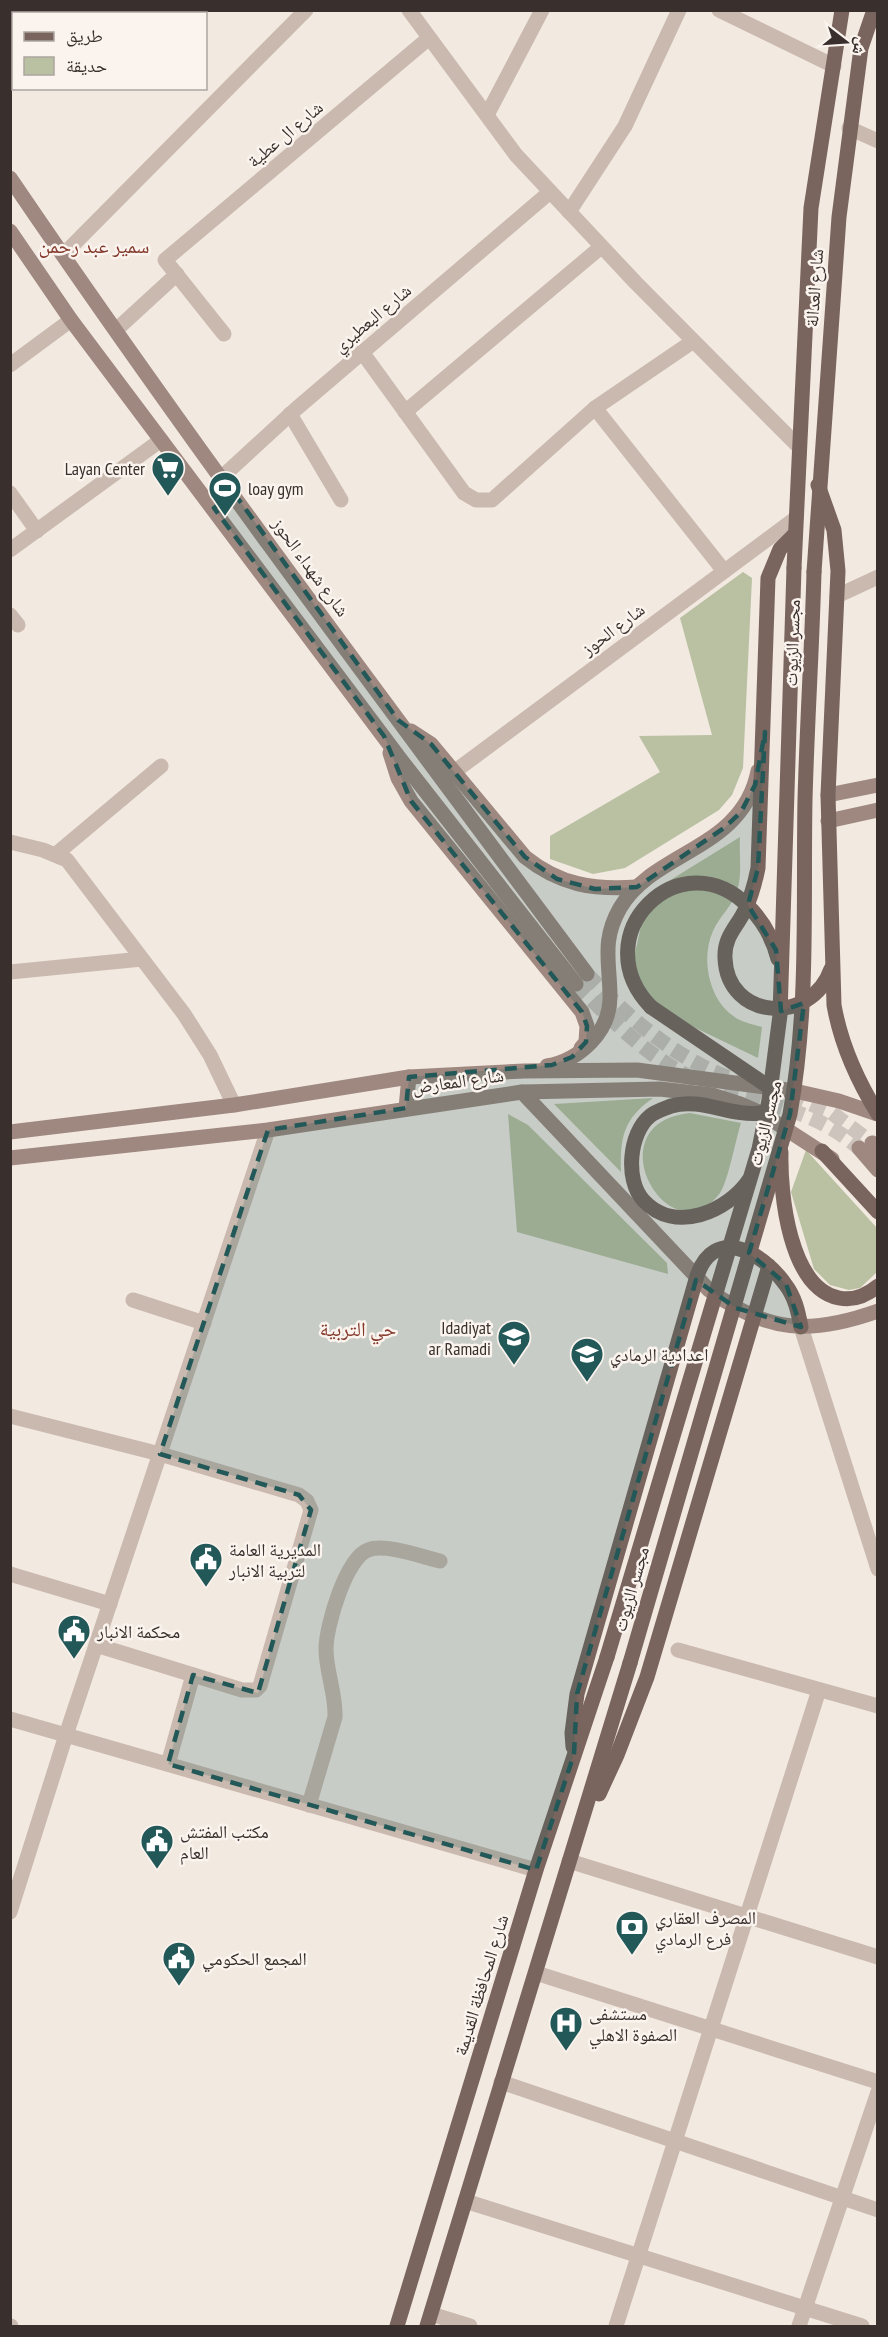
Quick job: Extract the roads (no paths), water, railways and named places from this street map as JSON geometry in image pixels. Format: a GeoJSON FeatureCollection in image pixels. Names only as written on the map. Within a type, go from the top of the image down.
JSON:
{"type":"FeatureCollection","features":[{"type":"Feature","properties":{"kind":"main road","name":"شارع العدالة"},"geometry":{"type":"LineString","coordinates":[[794,567],[811,208],[842,10]]}},
{"type":"Feature","properties":{"kind":"main road","name":"شارع العدالة"},"geometry":{"type":"LineString","coordinates":[[814,572],[818,485],[839,217],[861,48],[874,10]]}},
{"type":"Feature","properties":{"kind":"main road","name":"شارع شهداء الحوز"},"geometry":{"type":"LineString","coordinates":[[10,178],[116,330],[582,979],[384,736],[71,320],[10,231]]}},
{"type":"Feature","properties":{"kind":"main road"},"geometry":{"type":"LineString","coordinates":[[818,485],[834,530],[838,571],[828,795],[834,1005],[842,1038],[858,1080],[878,1114]]}},
{"type":"Feature","properties":{"kind":"main road"},"geometry":{"type":"LineString","coordinates":[[214,508],[234,493]]}},
{"type":"Feature","properties":{"kind":"main road"},"geometry":{"type":"LineString","coordinates":[[795,534],[780,549],[768,579],[765,732],[758,868],[750,900],[727,938],[726,968],[735,987],[750,1001],[779,1009],[808,1001],[823,987],[832,968]]}},
{"type":"Feature","properties":{"kind":"main road","name":"مجسر الزيوت"},"geometry":{"type":"LineString","coordinates":[[607,1657],[749,1180],[769,1100],[780,1015],[782,974],[794,567]]}},
{"type":"Feature","properties":{"kind":"main road","name":"مجسر الزيوت"},"geometry":{"type":"LineString","coordinates":[[580,1828],[782,1143],[796,1082],[804,1011],[805,799],[814,572]]}},
{"type":"Feature","properties":{"kind":"main road"},"geometry":{"type":"LineString","coordinates":[[398,720],[431,744],[525,857],[540,869],[576,886],[596,889],[637,887]]}},
{"type":"Feature","properties":{"kind":"main road"},"geometry":{"type":"LineString","coordinates":[[524,1071],[552,1065],[572,1057],[591,1042],[607,1016],[610,996],[606,959],[610,931],[621,905],[637,887],[724,828],[741,812],[755,785],[765,732]]}},
{"type":"Feature","properties":{"kind":"main road"},"geometry":{"type":"LineString","coordinates":[[384,736],[398,778],[411,801],[582,1012],[587,1026],[586,1042],[572,1057]]}},
{"type":"Feature","properties":{"kind":"main road"},"geometry":{"type":"LineString","coordinates":[[828,795],[878,785]]}},
{"type":"Feature","properties":{"kind":"main road"},"geometry":{"type":"LineString","coordinates":[[828,821],[878,810]]}},
{"type":"Feature","properties":{"kind":"main road"},"geometry":{"type":"LineString","coordinates":[[769,1088],[651,1007],[635,987],[630,975],[627,962],[629,937],[639,913],[658,895],[682,884],[708,883],[720,886],[745,903],[771,937],[782,974]]}},
{"type":"Feature","properties":{"kind":"main road","name":"شارع المعارض"},"geometry":{"type":"LineString","coordinates":[[10,1132],[234,1105],[409,1077],[524,1071],[637,1070],[769,1088],[839,1101],[878,1114]]}},
{"type":"Feature","properties":{"kind":"main road"},"geometry":{"type":"LineString","coordinates":[[406,1108],[409,1077]]}},
{"type":"Feature","properties":{"kind":"main road","name":"شارع المعارض"},"geometry":{"type":"LineString","coordinates":[[10,1158],[268,1130],[522,1092],[660,1089],[712,1095],[761,1113],[822,1151],[846,1170],[878,1204]]}},
{"type":"Feature","properties":{"kind":"main road"},"geometry":{"type":"LineString","coordinates":[[522,1092],[697,1276],[722,1299],[754,1316],[801,1327],[830,1326],[878,1311]]}},
{"type":"Feature","properties":{"kind":"main road"},"geometry":{"type":"LineString","coordinates":[[749,1180],[733,1200],[716,1210],[699,1216],[674,1216],[651,1207],[636,1190],[632,1160],[638,1134],[650,1116],[674,1106],[688,1104],[735,1113],[761,1113]]}},
{"type":"Feature","properties":{"kind":"main road"},"geometry":{"type":"LineString","coordinates":[[782,1143],[781,1175],[786,1215],[800,1261],[819,1290],[834,1297],[847,1299],[860,1296],[878,1286]]}},
{"type":"Feature","properties":{"kind":"main road"},"geometry":{"type":"LineString","coordinates":[[869,1147],[878,1170]]}},
{"type":"Feature","properties":{"kind":"main road"},"geometry":{"type":"LineString","coordinates":[[822,1151],[878,1212]]}},
{"type":"Feature","properties":{"kind":"main road"},"geometry":{"type":"LineString","coordinates":[[574,1754],[572,1733],[577,1694],[697,1276],[705,1258],[725,1247],[752,1254],[770,1266],[792,1294],[801,1327]]}},
{"type":"Feature","properties":{"kind":"main road"},"geometry":{"type":"LineString","coordinates":[[429,2320],[580,1828],[617,1755],[647,1677],[770,1266]]}},
{"type":"Feature","properties":{"kind":"main road","name":"شارع المحافظة القديمة"},"geometry":{"type":"LineString","coordinates":[[397,2326],[536,1870],[607,1657]]}},
{"type":"Feature","properties":{"kind":"street"},"geometry":{"type":"LineString","coordinates":[[63,255],[306,10]]}},
{"type":"Feature","properties":{"kind":"street"},"geometry":{"type":"LineString","coordinates":[[409,10],[516,155],[692,342],[799,447]]}},
{"type":"Feature","properties":{"kind":"street"},"geometry":{"type":"LineString","coordinates":[[487,116],[542,10]]}},
{"type":"Feature","properties":{"kind":"street"},"geometry":{"type":"LineString","coordinates":[[569,212],[625,126],[679,10]]}},
{"type":"Feature","properties":{"kind":"street"},"geometry":{"type":"LineString","coordinates":[[718,10],[834,66]]}},
{"type":"Feature","properties":{"kind":"street","name":"شارع ال عطية"},"geometry":{"type":"LineString","coordinates":[[177,274],[165,260],[429,38]]}},
{"type":"Feature","properties":{"kind":"street"},"geometry":{"type":"LineString","coordinates":[[849,129],[878,141]]}},
{"type":"Feature","properties":{"kind":"street","name":"شارع البعطيري"},"geometry":{"type":"LineString","coordinates":[[222,477],[290,414],[550,192]]}},
{"type":"Feature","properties":{"kind":"street"},"geometry":{"type":"LineString","coordinates":[[405,412],[601,247]]}},
{"type":"Feature","properties":{"kind":"street"},"geometry":{"type":"LineString","coordinates":[[116,330],[177,274],[224,334]]}},
{"type":"Feature","properties":{"kind":"street"},"geometry":{"type":"LineString","coordinates":[[10,364],[71,320]]}},
{"type":"Feature","properties":{"kind":"street"},"geometry":{"type":"LineString","coordinates":[[362,352],[464,493],[476,500],[492,500],[595,408],[692,342]]}},
{"type":"Feature","properties":{"kind":"street"},"geometry":{"type":"LineString","coordinates":[[595,408],[724,571]]}},
{"type":"Feature","properties":{"kind":"street"},"geometry":{"type":"LineString","coordinates":[[290,414],[341,500]]}},
{"type":"Feature","properties":{"kind":"street"},"geometry":{"type":"LineString","coordinates":[[10,550],[161,440]]}},
{"type":"Feature","properties":{"kind":"street"},"geometry":{"type":"LineString","coordinates":[[10,493],[37,531]]}},
{"type":"Feature","properties":{"kind":"street","name":"شارع الحوز"},"geometry":{"type":"LineString","coordinates":[[454,772],[796,518]]}},
{"type":"Feature","properties":{"kind":"street"},"geometry":{"type":"LineString","coordinates":[[837,596],[878,577]]}},
{"type":"Feature","properties":{"kind":"street"},"geometry":{"type":"LineString","coordinates":[[55,855],[161,765]]}},
{"type":"Feature","properties":{"kind":"street"},"geometry":{"type":"LineString","coordinates":[[10,842],[67,860],[184,1014],[210,1055],[234,1105]]}},
{"type":"Feature","properties":{"kind":"street"},"geometry":{"type":"LineString","coordinates":[[10,972],[142,959]]}},
{"type":"Feature","properties":{"kind":"street"},"geometry":{"type":"LineString","coordinates":[[10,1912],[66,1735],[268,1130]]}},
{"type":"Feature","properties":{"kind":"street"},"geometry":{"type":"LineString","coordinates":[[133,1300],[204,1323]]}},
{"type":"Feature","properties":{"kind":"street"},"geometry":{"type":"LineString","coordinates":[[801,1327],[877,1563]]}},
{"type":"Feature","properties":{"kind":"street"},"geometry":{"type":"LineString","coordinates":[[10,1416],[160,1454],[300,1495],[311,1510],[260,1686],[256,1690],[242,1690],[96,1645]]}},
{"type":"Feature","properties":{"kind":"street"},"geometry":{"type":"LineString","coordinates":[[309,1805],[335,1717],[326,1649],[328,1633],[349,1567],[367,1550],[381,1548],[440,1561]]}},
{"type":"Feature","properties":{"kind":"street"},"geometry":{"type":"LineString","coordinates":[[10,1574],[110,1604]]}},
{"type":"Feature","properties":{"kind":"street"},"geometry":{"type":"LineString","coordinates":[[678,1650],[878,1706]]}},
{"type":"Feature","properties":{"kind":"street"},"geometry":{"type":"LineString","coordinates":[[168,1764],[193,1675]]}},
{"type":"Feature","properties":{"kind":"street"},"geometry":{"type":"LineString","coordinates":[[616,2326],[819,1690]]}},
{"type":"Feature","properties":{"kind":"street"},"geometry":{"type":"LineString","coordinates":[[10,1719],[536,1870]]}},
{"type":"Feature","properties":{"kind":"street"},"geometry":{"type":"LineString","coordinates":[[569,1861],[878,1958]]}},
{"type":"Feature","properties":{"kind":"street"},"geometry":{"type":"LineString","coordinates":[[536,1973],[878,2082]]}},
{"type":"Feature","properties":{"kind":"street"},"geometry":{"type":"LineString","coordinates":[[501,2082],[878,2210]]}},
{"type":"Feature","properties":{"kind":"street"},"geometry":{"type":"LineString","coordinates":[[799,2326],[878,2092]]}},
{"type":"Feature","properties":{"kind":"street"},"geometry":{"type":"LineString","coordinates":[[465,2201],[639,2253],[862,2326]]}},
{"type":"Feature","properties":{"kind":"street"},"geometry":{"type":"LineString","coordinates":[[429,2320],[470,2326]]}},
{"type":"Feature","properties":{"kind":"tunnel"},"geometry":{"type":"LineString","coordinates":[[587,974],[620,1007],[656,1037],[695,1062],[738,1081]]}},
{"type":"Feature","properties":{"kind":"tunnel"},"geometry":{"type":"LineString","coordinates":[[576,984],[632,1038],[680,1072],[719,1089],[781,1107],[820,1122],[840,1133],[859,1148]]}},
{"type":"Feature","properties":{"kind":"tunnel"},"geometry":{"type":"LineString","coordinates":[[790,1095],[832,1113],[872,1143]]}},
{"type":"Feature","properties":{"kind":"place","name":"Layan Center"},"geometry":{"type":"Point","coordinates":[168,497]}},
{"type":"Feature","properties":{"kind":"place","name":"loay gym"},"geometry":{"type":"Point","coordinates":[225,517]}},
{"type":"Feature","properties":{"kind":"place","name":"Idadiyat ar Ramadi"},"geometry":{"type":"Point","coordinates":[514,1366]}},
{"type":"Feature","properties":{"kind":"place","name":"اعدادية الرمادي"},"geometry":{"type":"Point","coordinates":[587,1383]}},
{"type":"Feature","properties":{"kind":"place","name":"المديرية العامة لتربية الانبار"},"geometry":{"type":"Point","coordinates":[206,1588]}},
{"type":"Feature","properties":{"kind":"place","name":"محكمة الانبار"},"geometry":{"type":"Point","coordinates":[74,1660]}},
{"type":"Feature","properties":{"kind":"place","name":"مكتب المفتش العام"},"geometry":{"type":"Point","coordinates":[157,1870]}},
{"type":"Feature","properties":{"kind":"place","name":"المصرف العقاري فرع الرمادي"},"geometry":{"type":"Point","coordinates":[632,1956]}},
{"type":"Feature","properties":{"kind":"place","name":"المجمع الحكومي"},"geometry":{"type":"Point","coordinates":[179,1987]}},
{"type":"Feature","properties":{"kind":"place","name":"مستشفى الصفوة الاهلي"},"geometry":{"type":"Point","coordinates":[566,2052]}},
{"type":"Feature","properties":{"kind":"district","name":"سمير عبد رحمن"},"geometry":{"type":"Point","coordinates":[94,246]}},
{"type":"Feature","properties":{"kind":"district","name":"حي التربية"},"geometry":{"type":"Point","coordinates":[358,1329]}}]}
